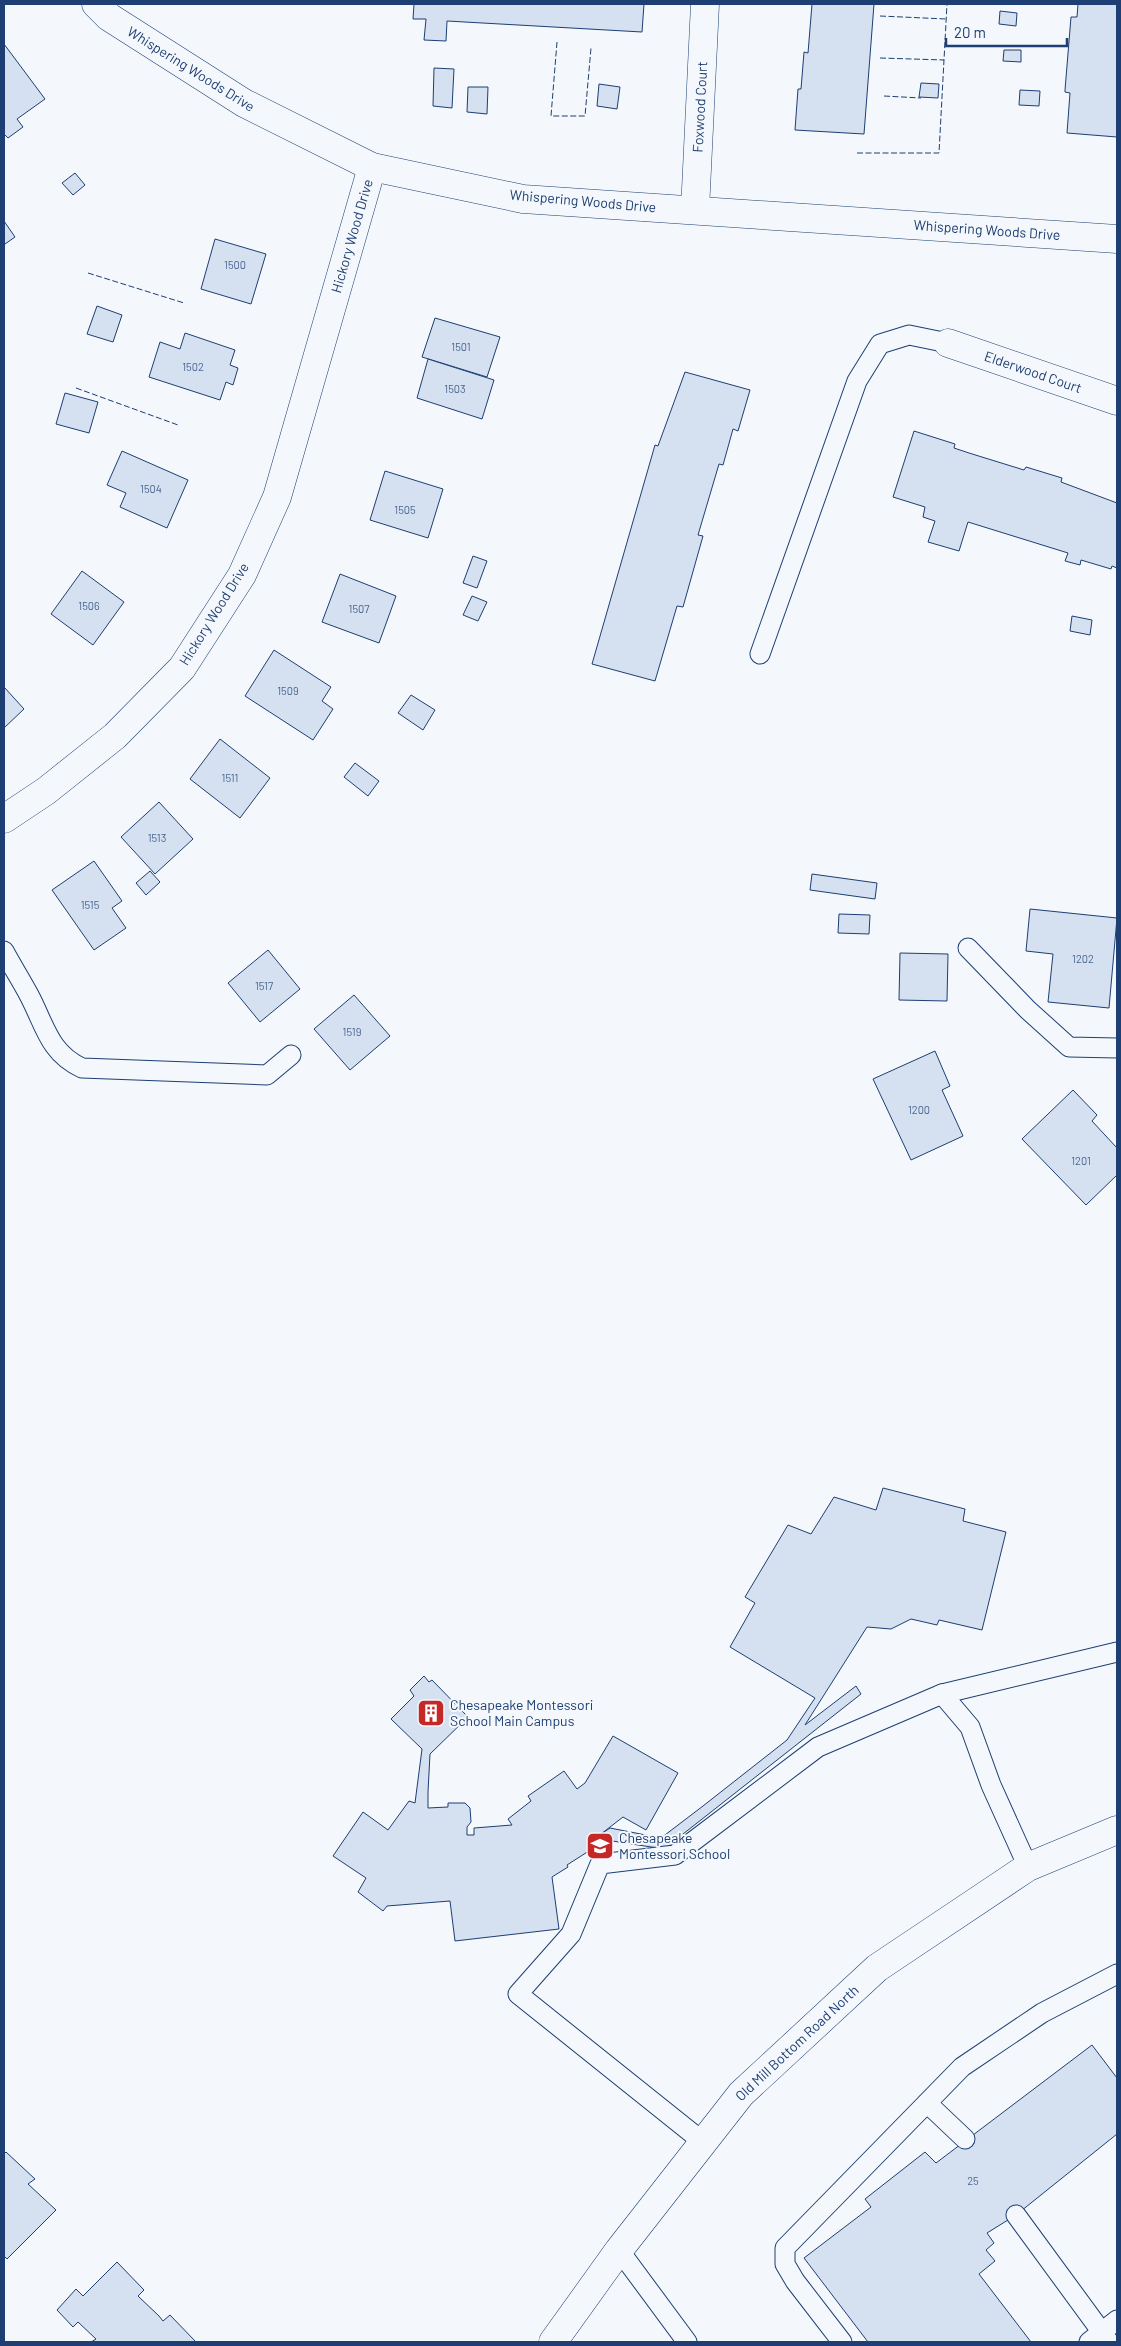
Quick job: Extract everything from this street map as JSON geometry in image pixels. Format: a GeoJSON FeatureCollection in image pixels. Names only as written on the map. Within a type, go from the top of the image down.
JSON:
{"type":"FeatureCollection","features":[{"type":"Feature","properties":{"kind":"street","name":"Whispering Woods Drive"},"geometry":{"type":"LineString","coordinates":[[96,4],[109,17],[244,104],[372,167],[523,199],[1117,239]]}},
{"type":"Feature","properties":{"kind":"street","name":"Foxwood Court"},"geometry":{"type":"LineString","coordinates":[[695,210],[705,4]]}},
{"type":"Feature","properties":{"kind":"street","name":"Hickory Wood Drive"},"geometry":{"type":"LineString","coordinates":[[4,819],[46,791],[116,736],[176,674],[242,575],[277,497],[372,167]]}},
{"type":"Feature","properties":{"kind":"street","name":"Elderwood Court"},"geometry":{"type":"LineString","coordinates":[[948,343],[1117,401]]}},
{"type":"Feature","properties":{"kind":"street","name":"Old Mill Bottom Road North"},"geometry":{"type":"LineString","coordinates":[[553,2342],[619,2250],[741,2094],[877,1968],[1028,1867],[1117,1830]]}},
{"type":"Feature","properties":{"kind":"lane"},"geometry":{"type":"LineString","coordinates":[[760,654],[857,381],[880,344],[909,335],[948,343]]}},
{"type":"Feature","properties":{"kind":"lane"},"geometry":{"type":"LineString","coordinates":[[968,948],[1028,1010],[1069,1047],[1117,1048]]}},
{"type":"Feature","properties":{"kind":"lane"},"geometry":{"type":"LineString","coordinates":[[4,951],[29,996],[50,1040],[66,1061],[82,1068],[267,1075],[291,1055]]}},
{"type":"Feature","properties":{"kind":"lane"},"geometry":{"type":"LineString","coordinates":[[703,2142],[518,1994],[571,1934],[600,1864],[675,1855],[818,1747],[942,1694],[1117,1652]]}},
{"type":"Feature","properties":{"kind":"lane"},"geometry":{"type":"LineString","coordinates":[[942,1694],[970,1727],[991,1785],[1028,1867]]}},
{"type":"Feature","properties":{"kind":"lane"},"geometry":{"type":"LineString","coordinates":[[842,2342],[795,2282],[785,2264],[785,2248],[962,2067],[1042,2013],[1117,1974]]}},
{"type":"Feature","properties":{"kind":"lane"},"geometry":{"type":"LineString","coordinates":[[927,2103],[965,2139]]}},
{"type":"Feature","properties":{"kind":"lane"},"geometry":{"type":"LineString","coordinates":[[1016,2215],[1100,2339],[1117,2320]]}},
{"type":"Feature","properties":{"kind":"lane"},"geometry":{"type":"LineString","coordinates":[[619,2250],[687,2342]]}},
{"type":"Feature","properties":{"kind":"building"},"geometry":{"type":"Polygon","coordinates":[[[414,4],[644,4],[642,32],[447,21],[446,41],[424,40],[426,19],[413,19],[414,4]]]}},
{"type":"Feature","properties":{"kind":"building"},"geometry":{"type":"Polygon","coordinates":[[[812,4],[874,4],[864,134],[795,130],[798,89],[801,89],[804,52],[808,53],[812,4]]]}},
{"type":"Feature","properties":{"kind":"building"},"geometry":{"type":"Polygon","coordinates":[[[1078,4],[1117,4],[1117,137],[1067,133],[1070,93],[1065,92],[1065,90],[1071,17],[1077,17],[1078,4]]]}},
{"type":"Feature","properties":{"kind":"building"},"geometry":{"type":"Polygon","coordinates":[[[1000,11],[1017,13],[1016,26],[999,24],[1000,11]]]}},
{"type":"Feature","properties":{"kind":"building"},"geometry":{"type":"Polygon","coordinates":[[[4,44],[45,99],[17,119],[23,127],[8,138],[4,134],[4,44]]]}},
{"type":"Feature","properties":{"kind":"building"},"geometry":{"type":"Polygon","coordinates":[[[1004,50],[1021,50],[1021,62],[1003,61],[1004,50]]]}},
{"type":"Feature","properties":{"kind":"building"},"geometry":{"type":"Polygon","coordinates":[[[434,68],[454,69],[452,108],[433,106],[434,68]]]}},
{"type":"Feature","properties":{"kind":"building"},"geometry":{"type":"Polygon","coordinates":[[[921,83],[939,84],[938,98],[919,97],[921,83]]]}},
{"type":"Feature","properties":{"kind":"building"},"geometry":{"type":"Polygon","coordinates":[[[599,84],[620,87],[617,109],[597,106],[599,84]]]}},
{"type":"Feature","properties":{"kind":"building"},"geometry":{"type":"Polygon","coordinates":[[[468,87],[488,87],[487,114],[467,112],[468,87]]]}},
{"type":"Feature","properties":{"kind":"building"},"geometry":{"type":"Polygon","coordinates":[[[1020,90],[1040,91],[1039,106],[1019,105],[1020,90]]]}},
{"type":"Feature","properties":{"kind":"building"},"geometry":{"type":"Polygon","coordinates":[[[75,173],[85,185],[73,195],[62,183],[75,173]]]}},
{"type":"Feature","properties":{"kind":"building"},"geometry":{"type":"Polygon","coordinates":[[[4,221],[15,237],[5,244],[4,241],[4,221]]]}},
{"type":"Feature","properties":{"kind":"building"},"geometry":{"type":"Polygon","coordinates":[[[215,239],[266,254],[251,304],[201,289],[215,239]]]}},
{"type":"Feature","properties":{"kind":"building"},"geometry":{"type":"Polygon","coordinates":[[[97,306],[122,315],[113,342],[87,334],[97,306]]]}},
{"type":"Feature","properties":{"kind":"building"},"geometry":{"type":"Polygon","coordinates":[[[435,318],[500,337],[487,377],[422,357],[435,318]]]}},
{"type":"Feature","properties":{"kind":"building"},"geometry":{"type":"Polygon","coordinates":[[[185,333],[235,350],[230,365],[238,368],[233,385],[226,382],[220,400],[149,377],[160,342],[180,349],[185,333]]]}},
{"type":"Feature","properties":{"kind":"building"},"geometry":{"type":"Polygon","coordinates":[[[428,359],[494,380],[482,419],[417,398],[428,359]]]}},
{"type":"Feature","properties":{"kind":"building"},"geometry":{"type":"Polygon","coordinates":[[[685,372],[750,390],[738,431],[733,429],[723,465],[719,464],[698,535],[703,536],[683,607],[677,606],[655,681],[592,664],[655,445],[658,446],[685,372]]]}},
{"type":"Feature","properties":{"kind":"building"},"geometry":{"type":"Polygon","coordinates":[[[65,393],[98,402],[89,433],[56,424],[65,393]]]}},
{"type":"Feature","properties":{"kind":"building"},"geometry":{"type":"Polygon","coordinates":[[[914,431],[955,444],[954,448],[969,453],[1024,470],[1026,467],[1062,478],[1061,482],[1117,503],[1117,568],[1112,566],[1111,569],[1081,560],[1080,565],[1065,561],[1068,553],[968,522],[959,551],[928,542],[935,521],[923,517],[925,507],[893,497],[914,431]]]}},
{"type":"Feature","properties":{"kind":"building"},"geometry":{"type":"Polygon","coordinates":[[[122,451],[188,480],[167,528],[120,507],[126,493],[107,485],[122,451]]]}},
{"type":"Feature","properties":{"kind":"building"},"geometry":{"type":"Polygon","coordinates":[[[385,471],[443,489],[428,538],[370,520],[385,471]]]}},
{"type":"Feature","properties":{"kind":"building"},"geometry":{"type":"Polygon","coordinates":[[[473,556],[487,561],[477,588],[463,583],[473,556]]]}},
{"type":"Feature","properties":{"kind":"building"},"geometry":{"type":"Polygon","coordinates":[[[82,571],[124,602],[93,645],[51,614],[82,571]]]}},
{"type":"Feature","properties":{"kind":"building"},"geometry":{"type":"Polygon","coordinates":[[[340,574],[396,596],[379,643],[322,622],[340,574]]]}},
{"type":"Feature","properties":{"kind":"building"},"geometry":{"type":"Polygon","coordinates":[[[472,596],[487,602],[478,621],[463,615],[472,596]]]}},
{"type":"Feature","properties":{"kind":"building"},"geometry":{"type":"Polygon","coordinates":[[[1072,616],[1092,620],[1090,635],[1070,631],[1072,616]]]}},
{"type":"Feature","properties":{"kind":"building"},"geometry":{"type":"Polygon","coordinates":[[[274,650],[331,687],[322,701],[333,709],[313,740],[245,696],[274,650]]]}},
{"type":"Feature","properties":{"kind":"building"},"geometry":{"type":"Polygon","coordinates":[[[4,687],[24,709],[4,728],[4,687]]]}},
{"type":"Feature","properties":{"kind":"building"},"geometry":{"type":"Polygon","coordinates":[[[411,695],[435,710],[423,730],[398,713],[411,695]]]}},
{"type":"Feature","properties":{"kind":"building"},"geometry":{"type":"Polygon","coordinates":[[[220,739],[270,778],[240,818],[190,779],[220,739]]]}},
{"type":"Feature","properties":{"kind":"building"},"geometry":{"type":"Polygon","coordinates":[[[355,763],[379,781],[368,796],[344,777],[355,763]]]}},
{"type":"Feature","properties":{"kind":"building"},"geometry":{"type":"Polygon","coordinates":[[[159,802],[193,839],[155,874],[121,837],[159,802]]]}},
{"type":"Feature","properties":{"kind":"building"},"geometry":{"type":"Polygon","coordinates":[[[94,861],[122,901],[112,908],[126,928],[94,950],[52,890],[94,861]]]}},
{"type":"Feature","properties":{"kind":"building"},"geometry":{"type":"Polygon","coordinates":[[[150,871],[160,882],[146,895],[136,883],[150,871]]]}},
{"type":"Feature","properties":{"kind":"building"},"geometry":{"type":"Polygon","coordinates":[[[812,874],[877,883],[875,899],[810,890],[812,874]]]}},
{"type":"Feature","properties":{"kind":"building"},"geometry":{"type":"Polygon","coordinates":[[[1030,909],[1117,918],[1109,1008],[1048,1002],[1053,954],[1026,951],[1030,909]]]}},
{"type":"Feature","properties":{"kind":"building"},"geometry":{"type":"Polygon","coordinates":[[[839,914],[870,915],[869,934],[838,933],[839,914]]]}},
{"type":"Feature","properties":{"kind":"building"},"geometry":{"type":"Polygon","coordinates":[[[268,950],[300,989],[260,1022],[228,983],[268,950]]]}},
{"type":"Feature","properties":{"kind":"building"},"geometry":{"type":"Polygon","coordinates":[[[900,953],[948,954],[947,1001],[899,1000],[900,953]]]}},
{"type":"Feature","properties":{"kind":"building"},"geometry":{"type":"Polygon","coordinates":[[[354,995],[390,1036],[350,1070],[314,1029],[354,995]]]}},
{"type":"Feature","properties":{"kind":"building"},"geometry":{"type":"Polygon","coordinates":[[[935,1051],[950,1086],[942,1090],[963,1136],[911,1160],[873,1079],[935,1051]]]}},
{"type":"Feature","properties":{"kind":"building"},"geometry":{"type":"Polygon","coordinates":[[[1073,1090],[1097,1115],[1092,1121],[1117,1148],[1117,1175],[1086,1205],[1022,1139],[1073,1090]]]}},
{"type":"Feature","properties":{"kind":"building","name":"Chesapeake Montessori School Main Campus"},"geometry":{"type":"Polygon","coordinates":[[[883,1488],[965,1509],[963,1521],[1006,1532],[982,1630],[939,1620],[937,1625],[911,1619],[891,1629],[867,1627],[805,1725],[856,1686],[861,1694],[664,1849],[606,1840],[567,1865],[568,1867],[552,1877],[559,1929],[455,1941],[450,1901],[387,1906],[383,1911],[358,1892],[366,1878],[333,1856],[363,1812],[388,1830],[409,1801],[415,1803],[422,1749],[391,1719],[414,1696],[410,1690],[424,1676],[429,1682],[432,1680],[468,1717],[430,1754],[428,1792],[428,1808],[448,1807],[448,1803],[465,1803],[470,1808],[471,1822],[467,1827],[467,1835],[474,1835],[474,1828],[512,1825],[508,1819],[531,1801],[528,1796],[564,1771],[577,1789],[585,1783],[613,1736],[678,1773],[646,1830],[623,1817],[601,1834],[610,1828],[661,1838],[703,1806],[787,1740],[815,1698],[730,1647],[755,1603],[745,1597],[788,1525],[811,1534],[834,1497],[876,1510],[883,1488]]]}},
{"type":"Feature","properties":{"kind":"building"},"geometry":{"type":"Polygon","coordinates":[[[1092,2045],[1117,2078],[1117,2134],[1016,2215],[987,2233],[994,2243],[986,2250],[995,2261],[979,2274],[1031,2342],[868,2342],[804,2258],[871,2207],[865,2199],[925,2152],[936,2163],[1092,2045]]]}},
{"type":"Feature","properties":{"kind":"building"},"geometry":{"type":"Polygon","coordinates":[[[6,2152],[35,2179],[28,2184],[56,2210],[7,2259],[4,2256],[4,2154],[6,2152]]]}},
{"type":"Feature","properties":{"kind":"building"},"geometry":{"type":"Polygon","coordinates":[[[117,2262],[144,2290],[138,2296],[163,2321],[170,2315],[196,2342],[91,2342],[96,2339],[78,2322],[73,2327],[57,2310],[76,2289],[83,2296],[117,2262]]]}},
{"type":"Feature","properties":{"kind":"fence"},"geometry":{"type":"LineString","coordinates":[[857,153],[939,153],[947,4]]}},
{"type":"Feature","properties":{"kind":"fence"},"geometry":{"type":"LineString","coordinates":[[880,16],[946,19]]}},
{"type":"Feature","properties":{"kind":"fence"},"geometry":{"type":"LineString","coordinates":[[557,42],[551,116],[585,116],[591,48]]}},
{"type":"Feature","properties":{"kind":"fence"},"geometry":{"type":"LineString","coordinates":[[880,58],[944,60]]}},
{"type":"Feature","properties":{"kind":"fence"},"geometry":{"type":"LineString","coordinates":[[884,96],[921,98]]}},
{"type":"Feature","properties":{"kind":"fence"},"geometry":{"type":"LineString","coordinates":[[88,273],[184,303]]}},
{"type":"Feature","properties":{"kind":"fence"},"geometry":{"type":"LineString","coordinates":[[76,388],[178,425]]}},
{"type":"Feature","properties":{"kind":"place","name":"Chesapeake Montessori School Main Campus"},"geometry":{"type":"Point","coordinates":[431,1713]}},
{"type":"Feature","properties":{"kind":"place","name":"Chesapeake Montessori School"},"geometry":{"type":"Point","coordinates":[600,1846]}}]}
